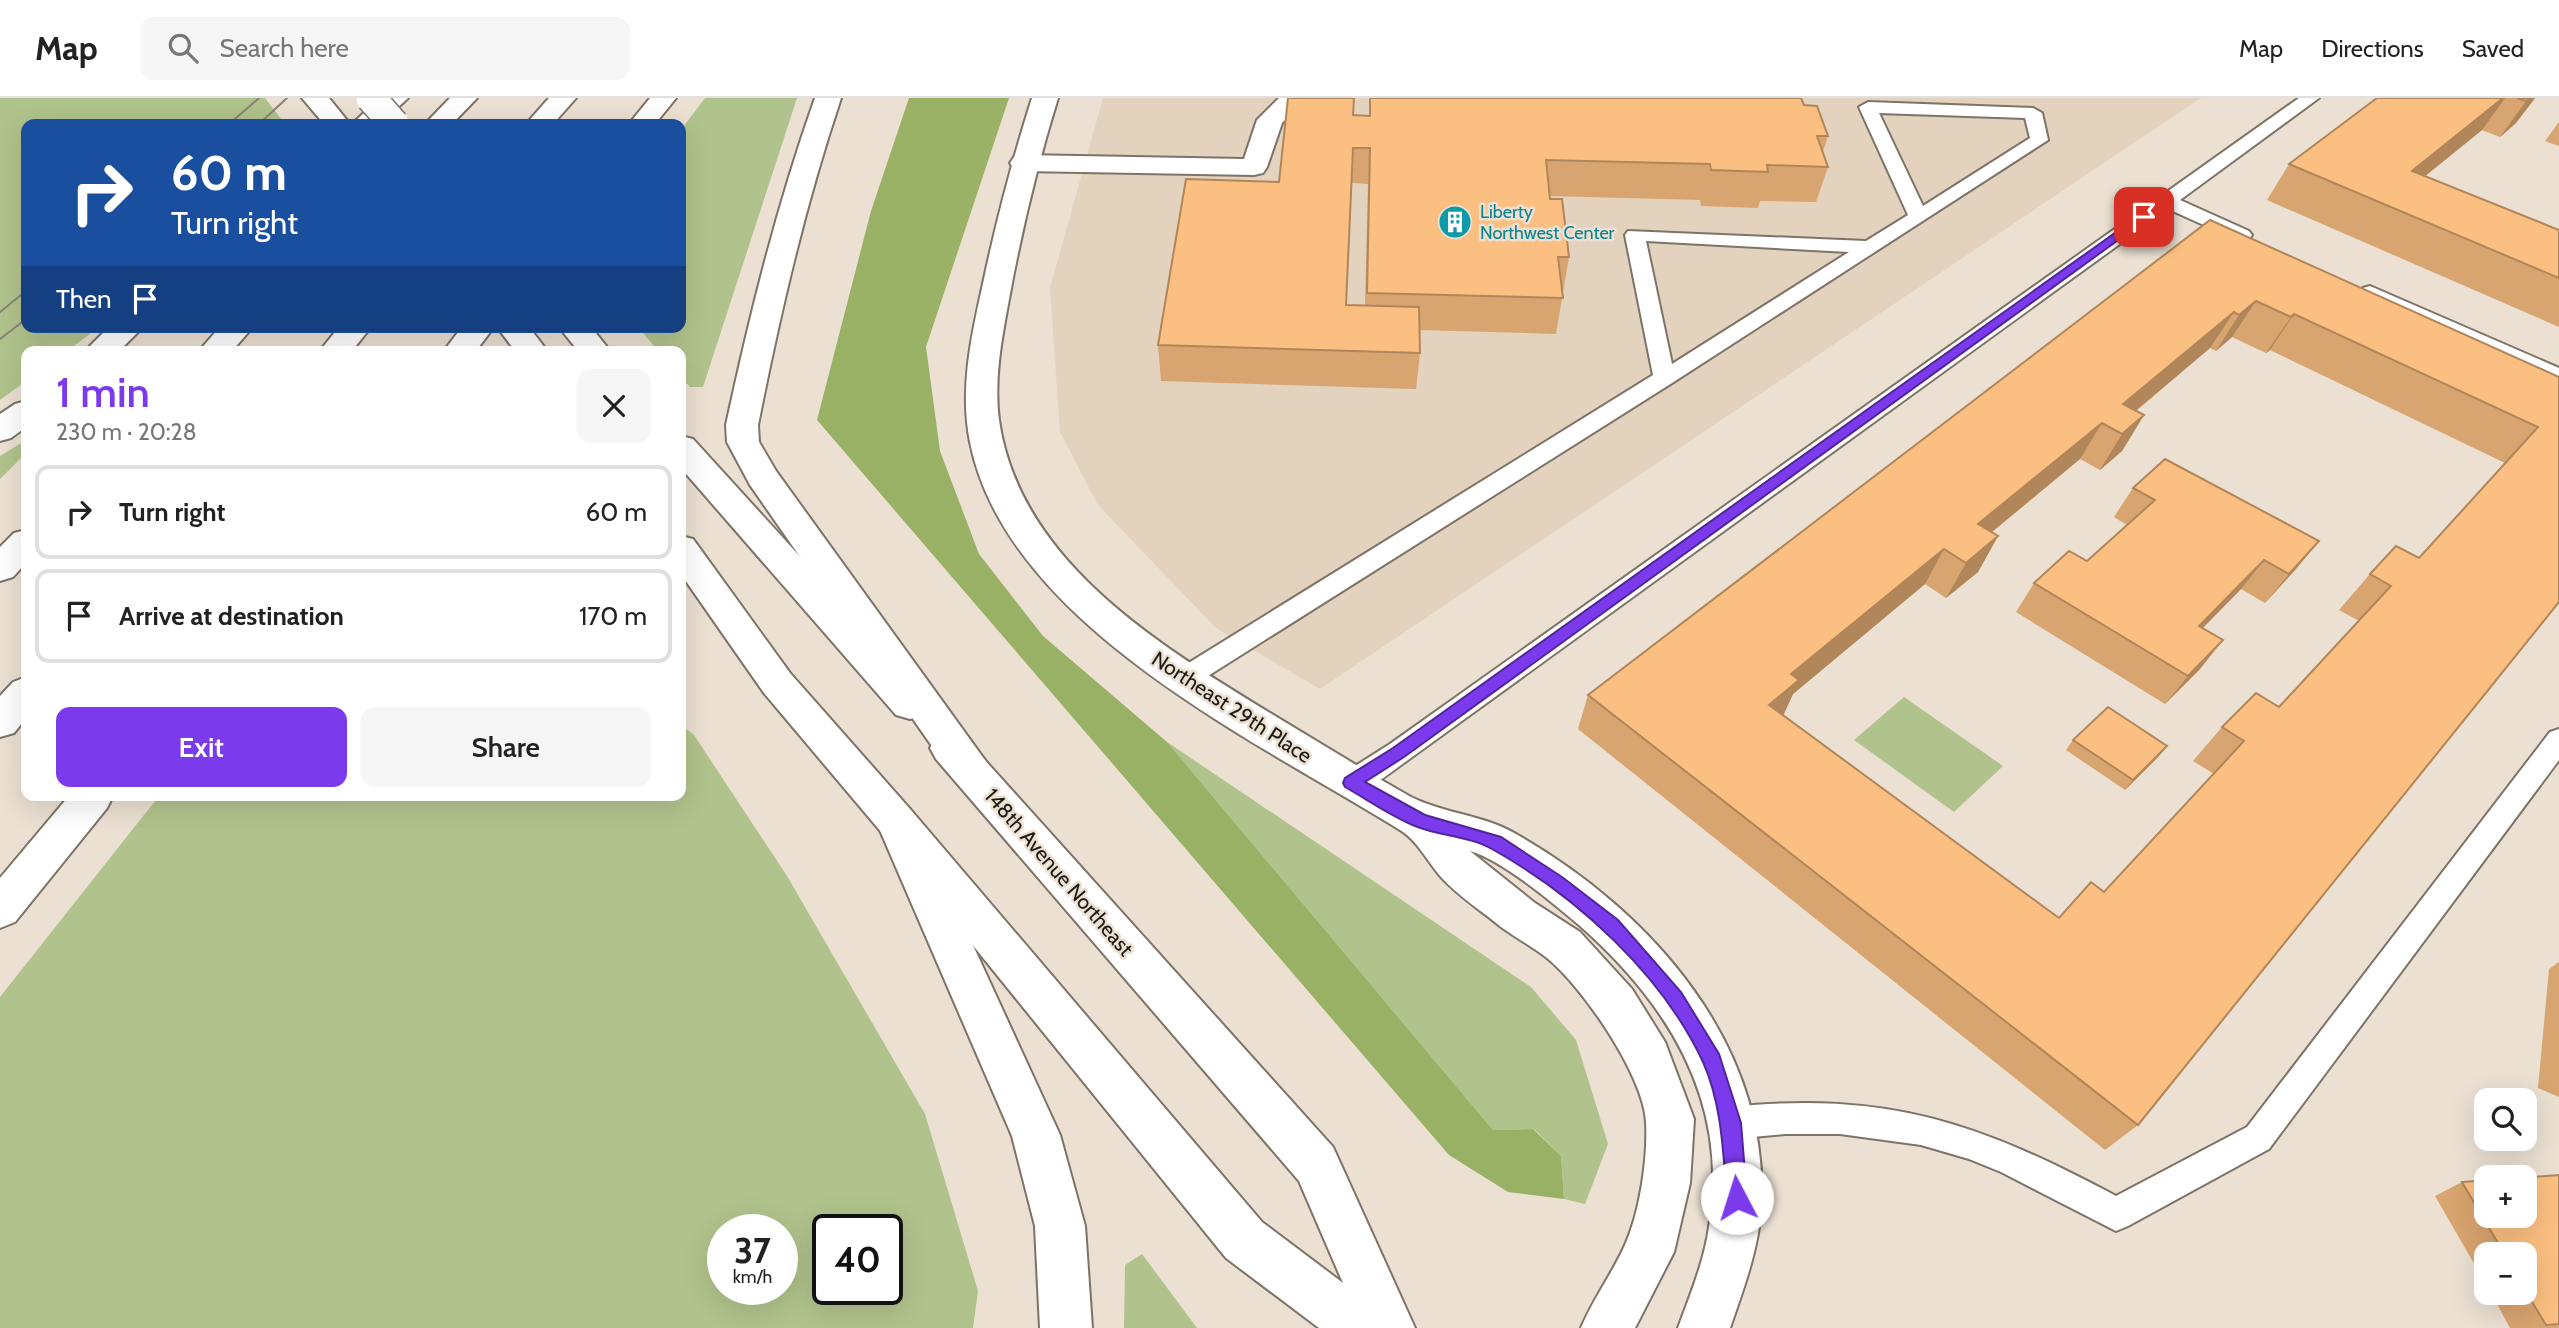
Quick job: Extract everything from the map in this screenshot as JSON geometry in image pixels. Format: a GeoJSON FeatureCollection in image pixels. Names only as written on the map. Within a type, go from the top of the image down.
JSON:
{"type":"FeatureCollection","features":[{"type":"Feature","properties":{"kind":"main road"},"geometry":{"type":"LineString","coordinates":[[315,98],[333,119]]}},
{"type":"Feature","properties":{"kind":"main road"},"geometry":{"type":"LineString","coordinates":[[371,98],[390,119]]}},
{"type":"Feature","properties":{"kind":"main road"},"geometry":{"type":"LineString","coordinates":[[371,119],[395,98]]}},
{"type":"Feature","properties":{"kind":"main road"},"geometry":{"type":"LineString","coordinates":[[443,119],[464,98]]}},
{"type":"Feature","properties":{"kind":"main road"},"geometry":{"type":"LineString","coordinates":[[544,119],[563,98]]}},
{"type":"Feature","properties":{"kind":"main road"},"geometry":{"type":"LineString","coordinates":[[646,119],[663,98]]}},
{"type":"Feature","properties":{"kind":"main road"},"geometry":{"type":"LineString","coordinates":[[828,98],[804,167],[765,312],[742,425],[743,442],[762,477],[973,774]]}},
{"type":"Feature","properties":{"kind":"main road","name":"Northeast 29th Place"},"geometry":{"type":"LineString","coordinates":[[1045,98],[1023,163],[982,359],[982,411],[994,469],[1032,544],[1107,621],[1183,679],[1351,783],[1420,821],[1495,842],[1555,882],[1612,925],[1675,998],[1712,1060],[1731,1123],[1737,1198],[1726,1267],[1704,1328]]}},
{"type":"Feature","properties":{"kind":"main road"},"geometry":{"type":"LineString","coordinates":[[1023,163],[1254,167],[1270,120],[1294,98]]}},
{"type":"Feature","properties":{"kind":"main road"},"geometry":{"type":"LineString","coordinates":[[106,346],[121,333]]}},
{"type":"Feature","properties":{"kind":"main road"},"geometry":{"type":"LineString","coordinates":[[219,346],[231,333]]}},
{"type":"Feature","properties":{"kind":"main road"},"geometry":{"type":"LineString","coordinates":[[0,430],[21,415]]}},
{"type":"Feature","properties":{"kind":"main road","name":"148th Avenue Northeast"},"geometry":{"type":"LineString","coordinates":[[686,453],[1316,1164],[1389,1328]]}},
{"type":"Feature","properties":{"kind":"main road"},"geometry":{"type":"LineString","coordinates":[[0,568],[21,547]]}},
{"type":"Feature","properties":{"kind":"main road"},"geometry":{"type":"LineString","coordinates":[[686,555],[777,683],[896,821],[1244,1240],[1361,1328]]}},
{"type":"Feature","properties":{"kind":"main road"},"geometry":{"type":"LineString","coordinates":[[0,722],[21,698]]}},
{"type":"Feature","properties":{"kind":"main road"},"geometry":{"type":"LineString","coordinates":[[0,909],[89,801]]}},
{"type":"Feature","properties":{"kind":"main road"},"geometry":{"type":"LineString","coordinates":[[896,821],[1036,1135],[1060,1226],[1066,1328]]}},
{"type":"Feature","properties":{"kind":"main road","name":"Northeast 29th Place"},"geometry":{"type":"LineString","coordinates":[[1420,821],[1460,868],[1520,916],[1565,946],[1616,1004],[1649,1057],[1670,1119],[1666,1183],[1649,1252],[1607,1328]]}},
{"type":"Feature","properties":{"kind":"lane"},"geometry":{"type":"LineString","coordinates":[[1351,783],[1399,752],[2310,98]]}},
{"type":"Feature","properties":{"kind":"lane"},"geometry":{"type":"LineString","coordinates":[[1183,679],[2039,140],[2033,113],[1868,107],[1918,216]]}},
{"type":"Feature","properties":{"kind":"lane"},"geometry":{"type":"LineString","coordinates":[[2166,201],[2255,241]]}},
{"type":"Feature","properties":{"kind":"lane"},"geometry":{"type":"LineString","coordinates":[[1664,378],[1635,235],[1870,247]]}},
{"type":"Feature","properties":{"kind":"lane"},"geometry":{"type":"LineString","coordinates":[[2356,286],[2559,376]]}},
{"type":"Feature","properties":{"kind":"lane"},"geometry":{"type":"LineString","coordinates":[[1731,1123],[1770,1118],[1862,1119],[1946,1136],[2014,1161],[2116,1214],[2258,1138],[2559,740]]}},
{"type":"Feature","properties":{"kind":"shaded area"},"geometry":{"type":"Polygon","coordinates":[[[1103,98],[2201,98],[1320,689],[1216,628],[1098,505],[1060,432],[1050,288],[1103,98]]]}},
{"type":"Feature","properties":{"kind":"green space"},"geometry":{"type":"Polygon","coordinates":[[[0,98],[265,98],[281,119],[21,119],[21,333],[91,333],[74,346],[21,346],[21,385],[0,400],[0,98]]]}},
{"type":"Feature","properties":{"kind":"green space"},"geometry":{"type":"Polygon","coordinates":[[[705,98],[797,98],[703,387],[690,387],[686,383],[686,346],[654,346],[643,333],[686,333],[686,123],[705,98]]]}},
{"type":"Feature","properties":{"kind":"green space"},"geometry":{"type":"Polygon","coordinates":[[[909,98],[1009,98],[926,347],[940,451],[979,554],[1043,636],[1167,742],[1493,1130],[1533,1129],[1561,1156],[1564,1199],[1508,1192],[1449,1155],[817,420],[871,211],[909,98]]]}},
{"type":"Feature","properties":{"kind":"green space"},"geometry":{"type":"Polygon","coordinates":[[[21,443],[21,458],[0,479],[0,456],[21,443]]]}},
{"type":"Feature","properties":{"kind":"green space"},"geometry":{"type":"Polygon","coordinates":[[[1904,697],[2003,766],[1954,812],[1854,740],[1904,697]]]}},
{"type":"Feature","properties":{"kind":"green space"},"geometry":{"type":"Polygon","coordinates":[[[686,729],[694,735],[787,876],[925,1114],[978,1291],[973,1328],[0,1328],[0,997],[155,801],[686,801],[686,729]]]}},
{"type":"Feature","properties":{"kind":"green space"},"geometry":{"type":"Polygon","coordinates":[[[1167,742],[1531,987],[1576,1040],[1608,1144],[1585,1204],[1564,1199],[1561,1156],[1534,1129],[1493,1130],[1167,742]]]}},
{"type":"Feature","properties":{"kind":"green space"},"geometry":{"type":"Polygon","coordinates":[[[1142,1254],[1197,1328],[1124,1328],[1125,1265],[1142,1254]]]}},
{"type":"Feature","properties":{"kind":"building"},"geometry":{"type":"Polygon","coordinates":[[[1288,98],[1354,98],[1353,115],[1370,116],[1370,98],[1801,98],[1804,105],[1817,106],[1828,136],[1817,136],[1828,167],[1767,165],[1768,172],[1711,170],[1710,164],[1546,160],[1550,199],[1562,199],[1569,257],[1558,257],[1563,298],[1367,293],[1370,148],[1353,148],[1346,305],[1419,307],[1420,353],[1158,345],[1186,179],[1279,182],[1288,98]]]}},
{"type":"Feature","properties":{"kind":"building"},"geometry":{"type":"Polygon","coordinates":[[[2377,98],[2503,98],[2412,171],[2559,230],[2559,278],[2289,164],[2377,98]]]}},
{"type":"Feature","properties":{"kind":"building"},"geometry":{"type":"Polygon","coordinates":[[[2210,220],[2559,377],[2559,602],[2138,1125],[1588,695],[2210,220]],[[2256,301],[2239,315],[2234,312],[2123,404],[2144,415],[2122,434],[2102,423],[1978,524],[1998,536],[1966,563],[1944,549],[1791,674],[1799,680],[1769,705],[2059,918],[2091,882],[2104,892],[2244,741],[2222,727],[2256,693],[2279,707],[2391,586],[2370,574],[2396,546],[2419,558],[2538,427],[2294,314],[2291,317],[2256,301]]]}},
{"type":"Feature","properties":{"kind":"building"},"geometry":{"type":"Polygon","coordinates":[[[2165,459],[2319,541],[2289,574],[2264,560],[2199,626],[2223,640],[2188,676],[2034,583],[2069,551],[2087,561],[2155,500],[2133,488],[2165,459]]]}},
{"type":"Feature","properties":{"kind":"building"},"geometry":{"type":"Polygon","coordinates":[[[2108,707],[2167,746],[2133,780],[2073,740],[2108,707]]]}},
{"type":"Feature","properties":{"kind":"building"},"geometry":{"type":"Polygon","coordinates":[[[2559,1175],[2559,1324],[2546,1325],[2534,1305],[2537,1305],[2537,1242],[2497,1242],[2489,1228],[2537,1228],[2537,1177],[2559,1175]]]}},
{"type":"Feature","properties":{"kind":"building"},"geometry":{"type":"Polygon","coordinates":[[[2474,1181],[2474,1202],[2462,1182],[2474,1181]]]}},
{"type":"Feature","properties":{"kind":"tram line"},"geometry":{"type":"LineString","coordinates":[[235,119],[259,98]]}},
{"type":"Feature","properties":{"kind":"tram line"},"geometry":{"type":"LineString","coordinates":[[264,119],[287,98]]}},
{"type":"Feature","properties":{"kind":"tram line"},"geometry":{"type":"LineString","coordinates":[[0,312],[21,295]]}},
{"type":"Feature","properties":{"kind":"tram line"},"geometry":{"type":"LineString","coordinates":[[0,339],[21,323]]}},
{"type":"Feature","properties":{"kind":"place","name":"Liberty Northwest Center"},"geometry":{"type":"Point","coordinates":[1455,222]}},
{"type":"Feature","properties":{"kind":"route"},"geometry":{"type":"LineString","coordinates":[[1737,1198],[1731,1123],[1712,1060],[1675,998],[1612,925],[1495,842],[1420,821],[1351,783],[1399,752],[2144,217]]}}]}
